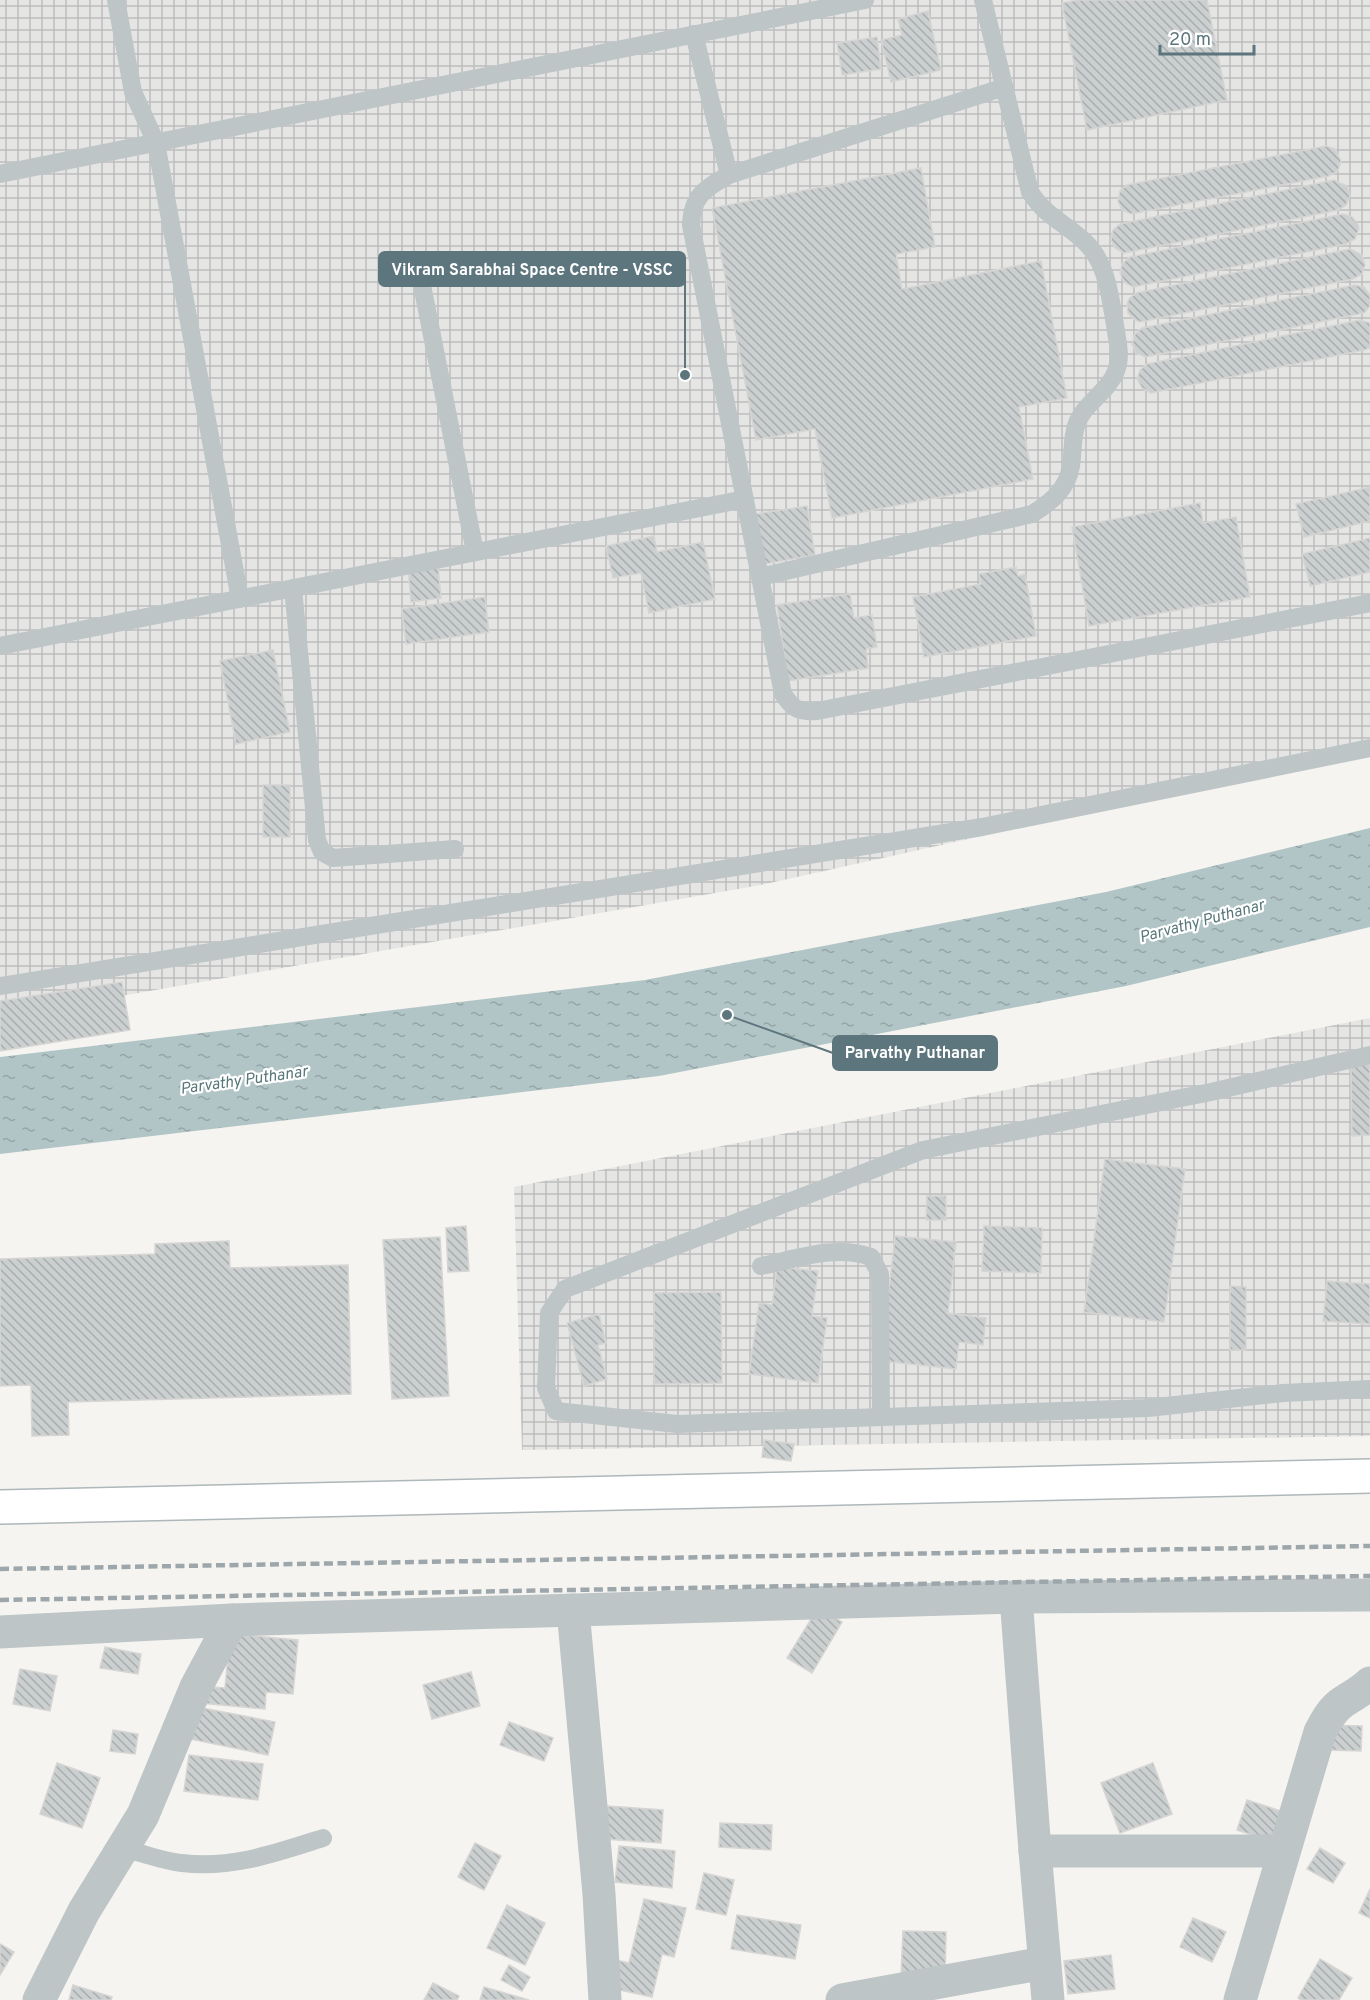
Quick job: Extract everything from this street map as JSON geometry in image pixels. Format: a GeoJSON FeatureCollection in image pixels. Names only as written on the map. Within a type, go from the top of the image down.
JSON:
{"type":"FeatureCollection","features":[{"type":"Feature","properties":{"kind":"main road"},"geometry":{"type":"LineString","coordinates":[[0,1507],[1370,1476]]}},
{"type":"Feature","properties":{"kind":"street"},"geometry":{"type":"LineString","coordinates":[[0,1632],[232,1620],[1016,1597],[1370,1595]]}},
{"type":"Feature","properties":{"kind":"street"},"geometry":{"type":"LineString","coordinates":[[1016,1597],[1048,2000]]}},
{"type":"Feature","properties":{"kind":"street"},"geometry":{"type":"LineString","coordinates":[[573,1610],[599,1894],[605,2000]]}},
{"type":"Feature","properties":{"kind":"street"},"geometry":{"type":"LineString","coordinates":[[39,2000],[84,1911],[143,1815],[196,1687],[232,1620]]}},
{"type":"Feature","properties":{"kind":"street"},"geometry":{"type":"LineString","coordinates":[[1238,1999],[1320,1732],[1329,1716],[1341,1703],[1361,1693],[1370,1683]]}},
{"type":"Feature","properties":{"kind":"street"},"geometry":{"type":"LineString","coordinates":[[1035,1851],[1284,1851]]}},
{"type":"Feature","properties":{"kind":"street"},"geometry":{"type":"LineString","coordinates":[[842,2000],[1044,1963]]}},
{"type":"Feature","properties":{"kind":"lane"},"geometry":{"type":"LineString","coordinates":[[116,0],[134,92],[156,143],[240,599]]}},
{"type":"Feature","properties":{"kind":"lane"},"geometry":{"type":"LineString","coordinates":[[0,174],[865,0]]}},
{"type":"Feature","properties":{"kind":"lane"},"geometry":{"type":"LineString","coordinates":[[760,577],[1032,514],[1047,505],[1061,492],[1071,465],[1071,443],[1077,423],[1083,410],[1107,387],[1116,372],[1119,360],[1109,287],[1096,257],[1084,241],[1054,219],[1038,204],[1030,192],[983,0]]}},
{"type":"Feature","properties":{"kind":"lane"},"geometry":{"type":"LineString","coordinates":[[694,34],[729,175]]}},
{"type":"Feature","properties":{"kind":"lane"},"geometry":{"type":"LineString","coordinates":[[1005,87],[729,175],[710,185],[697,197],[692,211],[691,225],[783,694],[791,706],[804,712],[840,706],[1370,603]]}},
{"type":"Feature","properties":{"kind":"lane"},"geometry":{"type":"LineString","coordinates":[[420,275],[476,552]]}},
{"type":"Feature","properties":{"kind":"lane"},"geometry":{"type":"LineString","coordinates":[[0,646],[745,499]]}},
{"type":"Feature","properties":{"kind":"lane"},"geometry":{"type":"LineString","coordinates":[[293,588],[317,840],[322,852],[333,858],[455,849]]}},
{"type":"Feature","properties":{"kind":"lane"},"geometry":{"type":"LineString","coordinates":[[0,986],[982,827],[1370,748]]}},
{"type":"Feature","properties":{"kind":"lane"},"geometry":{"type":"LineString","coordinates":[[1370,1055],[1211,1092],[923,1150],[565,1289],[549,1313],[546,1388],[556,1411],[677,1424],[1149,1408],[1283,1393],[1370,1389]]}},
{"type":"Feature","properties":{"kind":"lane"},"geometry":{"type":"LineString","coordinates":[[761,1266],[839,1251],[863,1253],[871,1257],[880,1274],[881,1417]]}},
{"type":"Feature","properties":{"kind":"lane"},"geometry":{"type":"LineString","coordinates":[[123,1848],[180,1863],[218,1865],[256,1860],[323,1838]]}},
{"type":"Feature","properties":{"kind":"shaded area"},"geometry":{"type":"Polygon","coordinates":[[[0,0],[1370,0],[1370,750],[761,885],[0,1017],[0,0]]]}},
{"type":"Feature","properties":{"kind":"shaded area"},"geometry":{"type":"Polygon","coordinates":[[[1370,1018],[1370,1436],[522,1450],[514,1187],[1370,1018]]]}},
{"type":"Feature","properties":{"kind":"water"},"geometry":{"type":"Polygon","coordinates":[[[1370,828],[1370,927],[1126,986],[659,1076],[0,1154],[0,1057],[645,980],[1106,892],[1370,828]]]}},
{"type":"Feature","properties":{"kind":"building"},"geometry":{"type":"Polygon","coordinates":[[[1077,0],[1207,0],[1227,100],[1087,130],[1062,3],[1077,0]]]}},
{"type":"Feature","properties":{"kind":"building"},"geometry":{"type":"Polygon","coordinates":[[[928,11],[941,70],[891,82],[881,40],[902,35],[898,19],[928,11]]]}},
{"type":"Feature","properties":{"kind":"building"},"geometry":{"type":"Polygon","coordinates":[[[877,37],[881,69],[842,75],[837,43],[877,37]]]}},
{"type":"Feature","properties":{"kind":"building"},"geometry":{"type":"Polygon","coordinates":[[[1326,146],[1335,149],[1341,161],[1338,171],[1329,176],[1131,214],[1122,210],[1118,201],[1120,191],[1127,185],[1326,146]]]}},
{"type":"Feature","properties":{"kind":"building"},"geometry":{"type":"Polygon","coordinates":[[[921,168],[935,247],[896,254],[902,289],[1041,261],[1067,398],[1019,407],[1033,479],[832,518],[815,429],[756,440],[712,208],[921,168]]]}},
{"type":"Feature","properties":{"kind":"building"},"geometry":{"type":"Polygon","coordinates":[[[1334,180],[1347,186],[1350,196],[1346,205],[1338,210],[1124,253],[1115,248],[1111,240],[1113,230],[1120,224],[1334,180]]]}},
{"type":"Feature","properties":{"kind":"building"},"geometry":{"type":"Polygon","coordinates":[[[1343,214],[1352,217],[1359,229],[1355,239],[1346,244],[1133,287],[1124,282],[1120,273],[1122,264],[1130,257],[1343,214]]]}},
{"type":"Feature","properties":{"kind":"building"},"geometry":{"type":"Polygon","coordinates":[[[1350,249],[1362,255],[1365,265],[1362,274],[1353,279],[1140,322],[1128,313],[1129,299],[1136,293],[1350,249]]]}},
{"type":"Feature","properties":{"kind":"building"},"geometry":{"type":"Polygon","coordinates":[[[1355,285],[1364,287],[1370,295],[1370,306],[1364,313],[1145,357],[1136,353],[1132,344],[1135,334],[1142,328],[1355,285]]]}},
{"type":"Feature","properties":{"kind":"building"},"geometry":{"type":"Polygon","coordinates":[[[1360,320],[1370,323],[1370,348],[1364,350],[1151,393],[1142,388],[1137,379],[1140,370],[1147,364],[1360,320]]]}},
{"type":"Feature","properties":{"kind":"building"},"geometry":{"type":"Polygon","coordinates":[[[1370,487],[1370,521],[1304,537],[1296,504],[1370,487]]]}},
{"type":"Feature","properties":{"kind":"building"},"geometry":{"type":"Polygon","coordinates":[[[1200,503],[1203,523],[1236,517],[1250,597],[1089,626],[1072,527],[1200,503]]]}},
{"type":"Feature","properties":{"kind":"building"},"geometry":{"type":"Polygon","coordinates":[[[807,506],[815,555],[765,564],[756,514],[807,506]]]}},
{"type":"Feature","properties":{"kind":"building"},"geometry":{"type":"Polygon","coordinates":[[[654,536],[657,552],[703,542],[715,599],[649,613],[641,573],[613,578],[606,546],[654,536]]]}},
{"type":"Feature","properties":{"kind":"building"},"geometry":{"type":"Polygon","coordinates":[[[1370,538],[1370,572],[1310,586],[1302,554],[1370,538]]]}},
{"type":"Feature","properties":{"kind":"building"},"geometry":{"type":"Polygon","coordinates":[[[438,564],[441,598],[411,602],[408,567],[438,564]]]}},
{"type":"Feature","properties":{"kind":"building"},"geometry":{"type":"Polygon","coordinates":[[[1016,567],[1018,576],[1025,574],[1036,636],[924,657],[913,597],[981,584],[979,574],[1016,567]]]}},
{"type":"Feature","properties":{"kind":"building"},"geometry":{"type":"Polygon","coordinates":[[[850,594],[854,618],[872,615],[877,647],[866,649],[868,668],[788,681],[777,605],[850,594]]]}},
{"type":"Feature","properties":{"kind":"building"},"geometry":{"type":"Polygon","coordinates":[[[485,597],[489,632],[406,644],[402,609],[485,597]]]}},
{"type":"Feature","properties":{"kind":"building"},"geometry":{"type":"Polygon","coordinates":[[[273,650],[290,732],[236,744],[220,661],[273,650]]]}},
{"type":"Feature","properties":{"kind":"building"},"geometry":{"type":"Polygon","coordinates":[[[263,785],[290,785],[290,837],[263,837],[263,785]]]}},
{"type":"Feature","properties":{"kind":"building"},"geometry":{"type":"Polygon","coordinates":[[[122,982],[130,1030],[0,1051],[0,1001],[122,982]]]}},
{"type":"Feature","properties":{"kind":"building"},"geometry":{"type":"Polygon","coordinates":[[[1351,1064],[1370,1064],[1370,1135],[1352,1136],[1351,1064]]]}},
{"type":"Feature","properties":{"kind":"building"},"geometry":{"type":"Polygon","coordinates":[[[1105,1159],[1185,1169],[1164,1322],[1084,1312],[1105,1159]]]}},
{"type":"Feature","properties":{"kind":"building"},"geometry":{"type":"Polygon","coordinates":[[[927,1196],[946,1196],[946,1220],[926,1220],[927,1196]]]}},
{"type":"Feature","properties":{"kind":"building"},"geometry":{"type":"Polygon","coordinates":[[[466,1226],[469,1271],[448,1272],[446,1228],[466,1226]]]}},
{"type":"Feature","properties":{"kind":"building"},"geometry":{"type":"Polygon","coordinates":[[[984,1226],[1042,1228],[1041,1273],[982,1271],[984,1226]]]}},
{"type":"Feature","properties":{"kind":"building"},"geometry":{"type":"Polygon","coordinates":[[[895,1236],[956,1242],[948,1313],[986,1318],[983,1345],[959,1342],[956,1369],[881,1361],[895,1236]]]}},
{"type":"Feature","properties":{"kind":"building"},"geometry":{"type":"Polygon","coordinates":[[[440,1237],[449,1396],[392,1399],[383,1240],[440,1237]]]}},
{"type":"Feature","properties":{"kind":"building"},"geometry":{"type":"Polygon","coordinates":[[[229,1241],[230,1268],[348,1265],[351,1394],[68,1402],[69,1435],[32,1436],[31,1385],[0,1386],[0,1259],[155,1254],[155,1244],[229,1241]]]}},
{"type":"Feature","properties":{"kind":"building"},"geometry":{"type":"Polygon","coordinates":[[[777,1267],[818,1271],[812,1316],[827,1318],[818,1383],[749,1374],[759,1303],[772,1305],[777,1267]]]}},
{"type":"Feature","properties":{"kind":"building"},"geometry":{"type":"Polygon","coordinates":[[[1327,1281],[1370,1284],[1370,1324],[1323,1321],[1327,1281]]]}},
{"type":"Feature","properties":{"kind":"building"},"geometry":{"type":"Polygon","coordinates":[[[1230,1286],[1246,1287],[1246,1350],[1230,1350],[1230,1286]]]}},
{"type":"Feature","properties":{"kind":"building"},"geometry":{"type":"Polygon","coordinates":[[[721,1292],[722,1383],[654,1384],[654,1293],[721,1292]]]}},
{"type":"Feature","properties":{"kind":"building"},"geometry":{"type":"Polygon","coordinates":[[[599,1314],[606,1343],[598,1345],[607,1379],[584,1386],[567,1323],[599,1314]]]}},
{"type":"Feature","properties":{"kind":"building"},"geometry":{"type":"Polygon","coordinates":[[[764,1440],[794,1444],[791,1461],[762,1457],[764,1440]]]}},
{"type":"Feature","properties":{"kind":"building"},"geometry":{"type":"Polygon","coordinates":[[[818,1608],[842,1622],[812,1673],[787,1658],[818,1608]]]}},
{"type":"Feature","properties":{"kind":"building"},"geometry":{"type":"Polygon","coordinates":[[[230,1634],[298,1640],[293,1694],[266,1692],[265,1709],[200,1703],[201,1686],[225,1688],[230,1634]]]}},
{"type":"Feature","properties":{"kind":"building"},"geometry":{"type":"Polygon","coordinates":[[[105,1647],[141,1654],[138,1674],[100,1668],[105,1647]]]}},
{"type":"Feature","properties":{"kind":"building"},"geometry":{"type":"Polygon","coordinates":[[[20,1669],[57,1676],[50,1711],[13,1704],[20,1669]]]}},
{"type":"Feature","properties":{"kind":"building"},"geometry":{"type":"Polygon","coordinates":[[[471,1672],[480,1706],[432,1719],[423,1685],[471,1672]]]}},
{"type":"Feature","properties":{"kind":"building"},"geometry":{"type":"Polygon","coordinates":[[[197,1707],[275,1722],[268,1755],[190,1739],[197,1707]]]}},
{"type":"Feature","properties":{"kind":"building"},"geometry":{"type":"Polygon","coordinates":[[[509,1722],[553,1738],[544,1761],[500,1745],[509,1722]]]}},
{"type":"Feature","properties":{"kind":"building"},"geometry":{"type":"Polygon","coordinates":[[[1327,1725],[1362,1726],[1361,1751],[1326,1750],[1327,1725]]]}},
{"type":"Feature","properties":{"kind":"building"},"geometry":{"type":"Polygon","coordinates":[[[113,1730],[138,1734],[135,1754],[110,1751],[113,1730]]]}},
{"type":"Feature","properties":{"kind":"building"},"geometry":{"type":"Polygon","coordinates":[[[189,1755],[263,1764],[258,1800],[184,1791],[189,1755]]]}},
{"type":"Feature","properties":{"kind":"building"},"geometry":{"type":"Polygon","coordinates":[[[57,1763],[100,1778],[82,1828],[40,1814],[57,1763]]]}},
{"type":"Feature","properties":{"kind":"building"},"geometry":{"type":"Polygon","coordinates":[[[1153,1763],[1172,1814],[1120,1833],[1101,1783],[1153,1763]]]}},
{"type":"Feature","properties":{"kind":"building"},"geometry":{"type":"Polygon","coordinates":[[[1247,1800],[1287,1813],[1277,1843],[1237,1830],[1247,1800]]]}},
{"type":"Feature","properties":{"kind":"building"},"geometry":{"type":"Polygon","coordinates":[[[607,1806],[663,1810],[661,1843],[604,1839],[607,1806]]]}},
{"type":"Feature","properties":{"kind":"building"},"geometry":{"type":"Polygon","coordinates":[[[720,1823],[772,1825],[771,1850],[719,1847],[720,1823]]]}},
{"type":"Feature","properties":{"kind":"building"},"geometry":{"type":"Polygon","coordinates":[[[475,1843],[501,1856],[484,1890],[458,1877],[475,1843]]]}},
{"type":"Feature","properties":{"kind":"building"},"geometry":{"type":"Polygon","coordinates":[[[619,1846],[675,1851],[672,1888],[615,1882],[619,1846]]]}},
{"type":"Feature","properties":{"kind":"building"},"geometry":{"type":"Polygon","coordinates":[[[1320,1848],[1345,1863],[1333,1883],[1307,1869],[1320,1848]]]}},
{"type":"Feature","properties":{"kind":"building"},"geometry":{"type":"Polygon","coordinates":[[[704,1873],[734,1880],[726,1915],[696,1909],[704,1873]]]}},
{"type":"Feature","properties":{"kind":"building"},"geometry":{"type":"Polygon","coordinates":[[[1370,1889],[1370,1918],[1359,1913],[1370,1889]]]}},
{"type":"Feature","properties":{"kind":"building"},"geometry":{"type":"Polygon","coordinates":[[[644,1899],[686,1908],[674,1957],[662,1954],[652,1997],[588,1983],[594,1955],[629,1963],[644,1899]]]}},
{"type":"Feature","properties":{"kind":"building"},"geometry":{"type":"Polygon","coordinates":[[[507,1905],[545,1923],[525,1965],[487,1948],[507,1905]]]}},
{"type":"Feature","properties":{"kind":"building"},"geometry":{"type":"Polygon","coordinates":[[[737,1915],[801,1925],[795,1959],[731,1949],[737,1915]]]}},
{"type":"Feature","properties":{"kind":"building"},"geometry":{"type":"Polygon","coordinates":[[[1193,1918],[1226,1932],[1212,1962],[1180,1947],[1193,1918]]]}},
{"type":"Feature","properties":{"kind":"building"},"geometry":{"type":"Polygon","coordinates":[[[903,1931],[946,1932],[945,1977],[901,1976],[903,1931]]]}},
{"type":"Feature","properties":{"kind":"building"},"geometry":{"type":"Polygon","coordinates":[[[0,1944],[14,1952],[0,1975],[0,1944]]]}},
{"type":"Feature","properties":{"kind":"building"},"geometry":{"type":"Polygon","coordinates":[[[1111,1955],[1115,1989],[1068,1994],[1064,1961],[1111,1955]]]}},
{"type":"Feature","properties":{"kind":"building"},"geometry":{"type":"Polygon","coordinates":[[[1320,1959],[1352,1978],[1339,2000],[1301,2000],[1298,1998],[1320,1959]]]}},
{"type":"Feature","properties":{"kind":"building"},"geometry":{"type":"Polygon","coordinates":[[[509,1965],[530,1977],[522,1991],[501,1980],[509,1965]]]}},
{"type":"Feature","properties":{"kind":"building"},"geometry":{"type":"Polygon","coordinates":[[[433,1983],[459,1996],[457,2000],[424,2000],[433,1983]]]}},
{"type":"Feature","properties":{"kind":"building"},"geometry":{"type":"Polygon","coordinates":[[[73,1985],[112,1997],[111,2000],[69,2000],[73,1985]]]}},
{"type":"Feature","properties":{"kind":"building"},"geometry":{"type":"Polygon","coordinates":[[[484,1987],[529,2000],[480,2000],[484,1987]]]}},
{"type":"Feature","properties":{"kind":"railway"},"geometry":{"type":"LineString","coordinates":[[0,1569],[1370,1546]]}},
{"type":"Feature","properties":{"kind":"railway"},"geometry":{"type":"LineString","coordinates":[[0,1600],[1370,1576]]}},
{"type":"Feature","properties":{"kind":"place","name":"Vikram Sarabhai Space Centre - VSSC"},"geometry":{"type":"Point","coordinates":[685,375]}},
{"type":"Feature","properties":{"kind":"place","name":"Parvathy Puthanar"},"geometry":{"type":"Point","coordinates":[727,1015]}}]}
